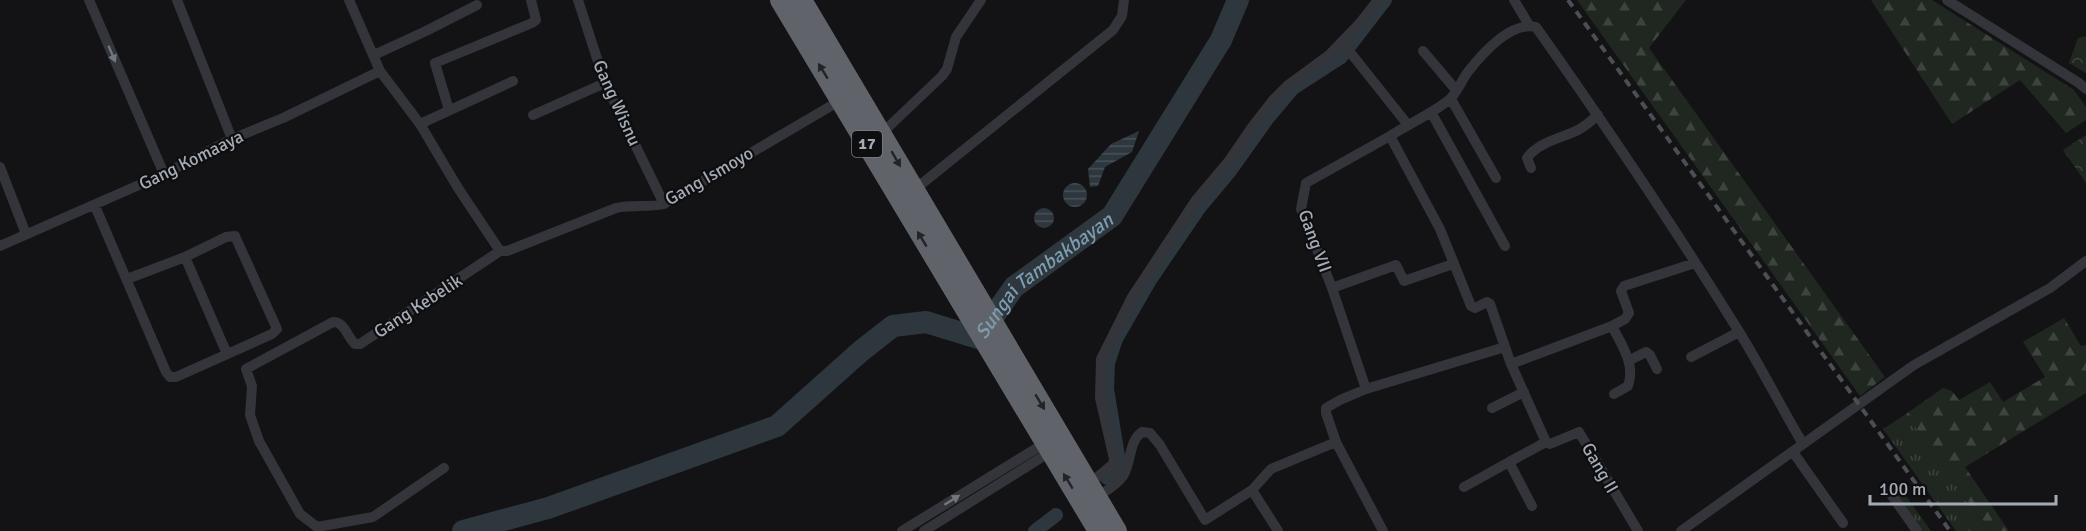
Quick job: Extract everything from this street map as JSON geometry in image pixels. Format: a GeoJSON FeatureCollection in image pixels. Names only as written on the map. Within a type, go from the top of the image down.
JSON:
{"type":"FeatureCollection","features":[{"type":"Feature","properties":{"kind":"highway","name":"17"},"geometry":{"type":"LineString","coordinates":[[780,0],[841,100],[960,284],[1002,356],[1048,448],[1098,531]]}},
{"type":"Feature","properties":{"kind":"highway","name":"17"},"geometry":{"type":"LineString","coordinates":[[802,0],[914,190],[960,284]]}},
{"type":"Feature","properties":{"kind":"highway","name":"17"},"geometry":{"type":"LineString","coordinates":[[1002,356],[1093,490],[1117,531]]}},
{"type":"Feature","properties":{"kind":"street"},"geometry":{"type":"LineString","coordinates":[[89,0],[164,174]]}},
{"type":"Feature","properties":{"kind":"street"},"geometry":{"type":"LineString","coordinates":[[177,0],[232,139]]}},
{"type":"Feature","properties":{"kind":"street"},"geometry":{"type":"LineString","coordinates":[[349,0],[380,71],[420,124],[458,188],[500,251]]}},
{"type":"Feature","properties":{"kind":"street","name":"Gang Wisnu"},"geometry":{"type":"LineString","coordinates":[[578,0],[605,83],[664,204]]}},
{"type":"Feature","properties":{"kind":"street"},"geometry":{"type":"LineString","coordinates":[[881,134],[942,76],[947,69],[956,37],[981,0]]}},
{"type":"Feature","properties":{"kind":"street"},"geometry":{"type":"LineString","coordinates":[[914,190],[1113,30],[1122,16],[1124,0]]}},
{"type":"Feature","properties":{"kind":"street"},"geometry":{"type":"LineString","coordinates":[[1093,490],[1113,464],[1114,459],[1100,398],[1101,359],[1131,297],[1196,200],[1228,162],[1273,100],[1288,85],[1329,55],[1346,47],[1378,0]]}},
{"type":"Feature","properties":{"kind":"street"},"geometry":{"type":"LineString","coordinates":[[1514,0],[1529,25],[1536,27],[1598,115],[1695,263],[1739,332],[1803,444]]}},
{"type":"Feature","properties":{"kind":"street"},"geometry":{"type":"LineString","coordinates":[[1947,0],[2084,85]]}},
{"type":"Feature","properties":{"kind":"street"},"geometry":{"type":"LineString","coordinates":[[448,110],[435,63],[532,23],[536,16],[535,1]]}},
{"type":"Feature","properties":{"kind":"street"},"geometry":{"type":"LineString","coordinates":[[374,55],[426,32],[477,5]]}},
{"type":"Feature","properties":{"kind":"street","name":"Gang VII"},"geometry":{"type":"LineString","coordinates":[[1366,389],[1332,288],[1300,209],[1306,183],[1431,112],[1453,94],[1491,45],[1517,29],[1529,25]]}},
{"type":"Feature","properties":{"kind":"street"},"geometry":{"type":"LineString","coordinates":[[1346,47],[1408,125]]}},
{"type":"Feature","properties":{"kind":"street"},"geometry":{"type":"LineString","coordinates":[[1423,51],[1453,94],[1496,178]]}},
{"type":"Feature","properties":{"kind":"street","name":"Gang Komaaya"},"geometry":{"type":"LineString","coordinates":[[0,246],[95,206],[232,139],[283,118],[380,71]]}},
{"type":"Feature","properties":{"kind":"street"},"geometry":{"type":"LineString","coordinates":[[420,124],[513,81]]}},
{"type":"Feature","properties":{"kind":"street"},"geometry":{"type":"LineString","coordinates":[[533,115],[605,83]]}},
{"type":"Feature","properties":{"kind":"street","name":"Gang Ismoyo"},"geometry":{"type":"LineString","coordinates":[[500,251],[507,251],[615,208],[628,205],[664,204],[841,100]]}},
{"type":"Feature","properties":{"kind":"street"},"geometry":{"type":"LineString","coordinates":[[1431,112],[1505,246]]}},
{"type":"Feature","properties":{"kind":"street"},"geometry":{"type":"LineString","coordinates":[[1531,168],[1528,155],[1550,140],[1578,130],[1598,115]]}},
{"type":"Feature","properties":{"kind":"street"},"geometry":{"type":"LineString","coordinates":[[1390,136],[1431,211],[1471,306],[1474,308],[1487,302],[1490,304],[1511,364],[1546,442],[1464,487]]}},
{"type":"Feature","properties":{"kind":"street"},"geometry":{"type":"LineString","coordinates":[[0,167],[26,234]]}},
{"type":"Feature","properties":{"kind":"street"},"geometry":{"type":"LineString","coordinates":[[95,206],[166,372],[170,377],[176,377],[272,334],[277,329],[235,236],[226,237],[185,257],[127,279]]}},
{"type":"Feature","properties":{"kind":"street","name":"Gang Kebelik"},"geometry":{"type":"LineString","coordinates":[[444,468],[373,517],[317,527],[300,514],[259,441],[250,415],[252,386],[246,369],[333,321],[342,325],[355,344],[360,344],[500,251]]}},
{"type":"Feature","properties":{"kind":"street"},"geometry":{"type":"LineString","coordinates":[[185,257],[227,354]]}},
{"type":"Feature","properties":{"kind":"street"},"geometry":{"type":"LineString","coordinates":[[1681,531],[1914,365],[2050,288],[2086,261]]}},
{"type":"Feature","properties":{"kind":"street"},"geometry":{"type":"LineString","coordinates":[[1511,364],[1625,319],[1629,313],[1621,291],[1624,286],[1695,263]]}},
{"type":"Feature","properties":{"kind":"street"},"geometry":{"type":"LineString","coordinates":[[1332,288],[1396,265],[1404,281],[1453,264]]}},
{"type":"Feature","properties":{"kind":"street"},"geometry":{"type":"LineString","coordinates":[[1611,326],[1630,360],[1629,383],[1624,389],[1614,394]]}},
{"type":"Feature","properties":{"kind":"street"},"geometry":{"type":"LineString","coordinates":[[1691,357],[1739,332]]}},
{"type":"Feature","properties":{"kind":"street"},"geometry":{"type":"LineString","coordinates":[[1383,531],[1336,442],[1326,408],[1366,389],[1505,347]]}},
{"type":"Feature","properties":{"kind":"street"},"geometry":{"type":"LineString","coordinates":[[1630,360],[1646,352],[1657,369]]}},
{"type":"Feature","properties":{"kind":"street"},"geometry":{"type":"LineString","coordinates":[[1492,408],[1524,392]]}},
{"type":"Feature","properties":{"kind":"street"},"geometry":{"type":"LineString","coordinates":[[1093,490],[1114,485],[1125,473],[1135,437],[1142,432],[1150,433],[1160,445],[1205,520],[1252,490],[1271,469],[1336,442]]}},
{"type":"Feature","properties":{"kind":"street","name":"Gang II"},"geometry":{"type":"LineString","coordinates":[[1546,442],[1550,444],[1579,432],[1638,531]]}},
{"type":"Feature","properties":{"kind":"street"},"geometry":{"type":"LineString","coordinates":[[920,520],[925,530],[1048,448]]}},
{"type":"Feature","properties":{"kind":"street"},"geometry":{"type":"LineString","coordinates":[[902,531],[1048,448]]}},
{"type":"Feature","properties":{"kind":"street"},"geometry":{"type":"LineString","coordinates":[[1793,452],[1843,523]]}},
{"type":"Feature","properties":{"kind":"street"},"geometry":{"type":"LineString","coordinates":[[1509,462],[1532,506]]}},
{"type":"Feature","properties":{"kind":"street"},"geometry":{"type":"LineString","coordinates":[[1252,490],[1278,531]]}},
{"type":"Feature","properties":{"kind":"street"},"geometry":{"type":"LineString","coordinates":[[1890,493],[1917,531]]}},
{"type":"Feature","properties":{"kind":"green space"},"geometry":{"type":"Polygon","coordinates":[[[1577,0],[1686,0],[1649,48],[1885,377],[1860,396],[1577,0]]]}},
{"type":"Feature","properties":{"kind":"green space"},"geometry":{"type":"Polygon","coordinates":[[[1871,0],[1932,0],[2074,90],[2086,107],[2086,120],[2066,133],[2020,80],[1952,124],[1871,0]]]}},
{"type":"Feature","properties":{"kind":"green space"},"geometry":{"type":"Polygon","coordinates":[[[2086,36],[2086,73],[2069,63],[2078,38],[2086,36]]]}},
{"type":"Feature","properties":{"kind":"green space"},"geometry":{"type":"Polygon","coordinates":[[[2086,135],[2086,183],[2063,150],[2086,135]]]}},
{"type":"Feature","properties":{"kind":"green space"},"geometry":{"type":"Polygon","coordinates":[[[2064,318],[2081,346],[2086,345],[2086,393],[1965,467],[2009,531],[1990,531],[1906,414],[1943,388],[1952,391],[1959,400],[1990,382],[2003,402],[2045,377],[2023,342],[2064,318]]]}},
{"type":"Feature","properties":{"kind":"green space"},"geometry":{"type":"Polygon","coordinates":[[[1906,414],[1990,531],[1956,531],[1883,429],[1906,414]]]}},
{"type":"Feature","properties":{"kind":"green space"},"geometry":{"type":"Polygon","coordinates":[[[1898,485],[1931,531],[1921,531],[1891,489],[1898,485]]]}},
{"type":"Feature","properties":{"kind":"shaded area"},"geometry":{"type":"Polygon","coordinates":[[[1139,131],[1132,152],[1105,167],[1098,186],[1090,187],[1088,169],[1111,144],[1139,131]]]}},
{"type":"Feature","properties":{"kind":"shaded area"},"geometry":{"type":"Polygon","coordinates":[[[1075,183],[1084,186],[1087,195],[1084,204],[1075,207],[1066,204],[1063,195],[1066,186],[1075,183]]]}},
{"type":"Feature","properties":{"kind":"shaded area"},"geometry":{"type":"Polygon","coordinates":[[[1044,208],[1051,211],[1054,218],[1051,225],[1044,228],[1037,225],[1034,218],[1037,211],[1044,208]]]}},
{"type":"Feature","properties":{"kind":"waterway","name":"Sungai Tambakbayan"},"geometry":{"type":"LineString","coordinates":[[463,531],[548,508],[777,426],[861,351],[893,326],[926,322],[978,338],[1014,287],[1112,216],[1221,40],[1238,0]]}},
{"type":"Feature","properties":{"kind":"waterway"},"geometry":{"type":"LineString","coordinates":[[1107,478],[1119,462],[1107,389],[1108,363],[1116,339],[1150,280],[1199,208],[1293,88],[1341,57],[1385,0]]}},
{"type":"Feature","properties":{"kind":"waterway"},"geometry":{"type":"LineString","coordinates":[[1035,531],[1056,515]]}},
{"type":"Feature","properties":{"kind":"railway"},"geometry":{"type":"LineString","coordinates":[[1568,0],[1950,531]]}}]}
